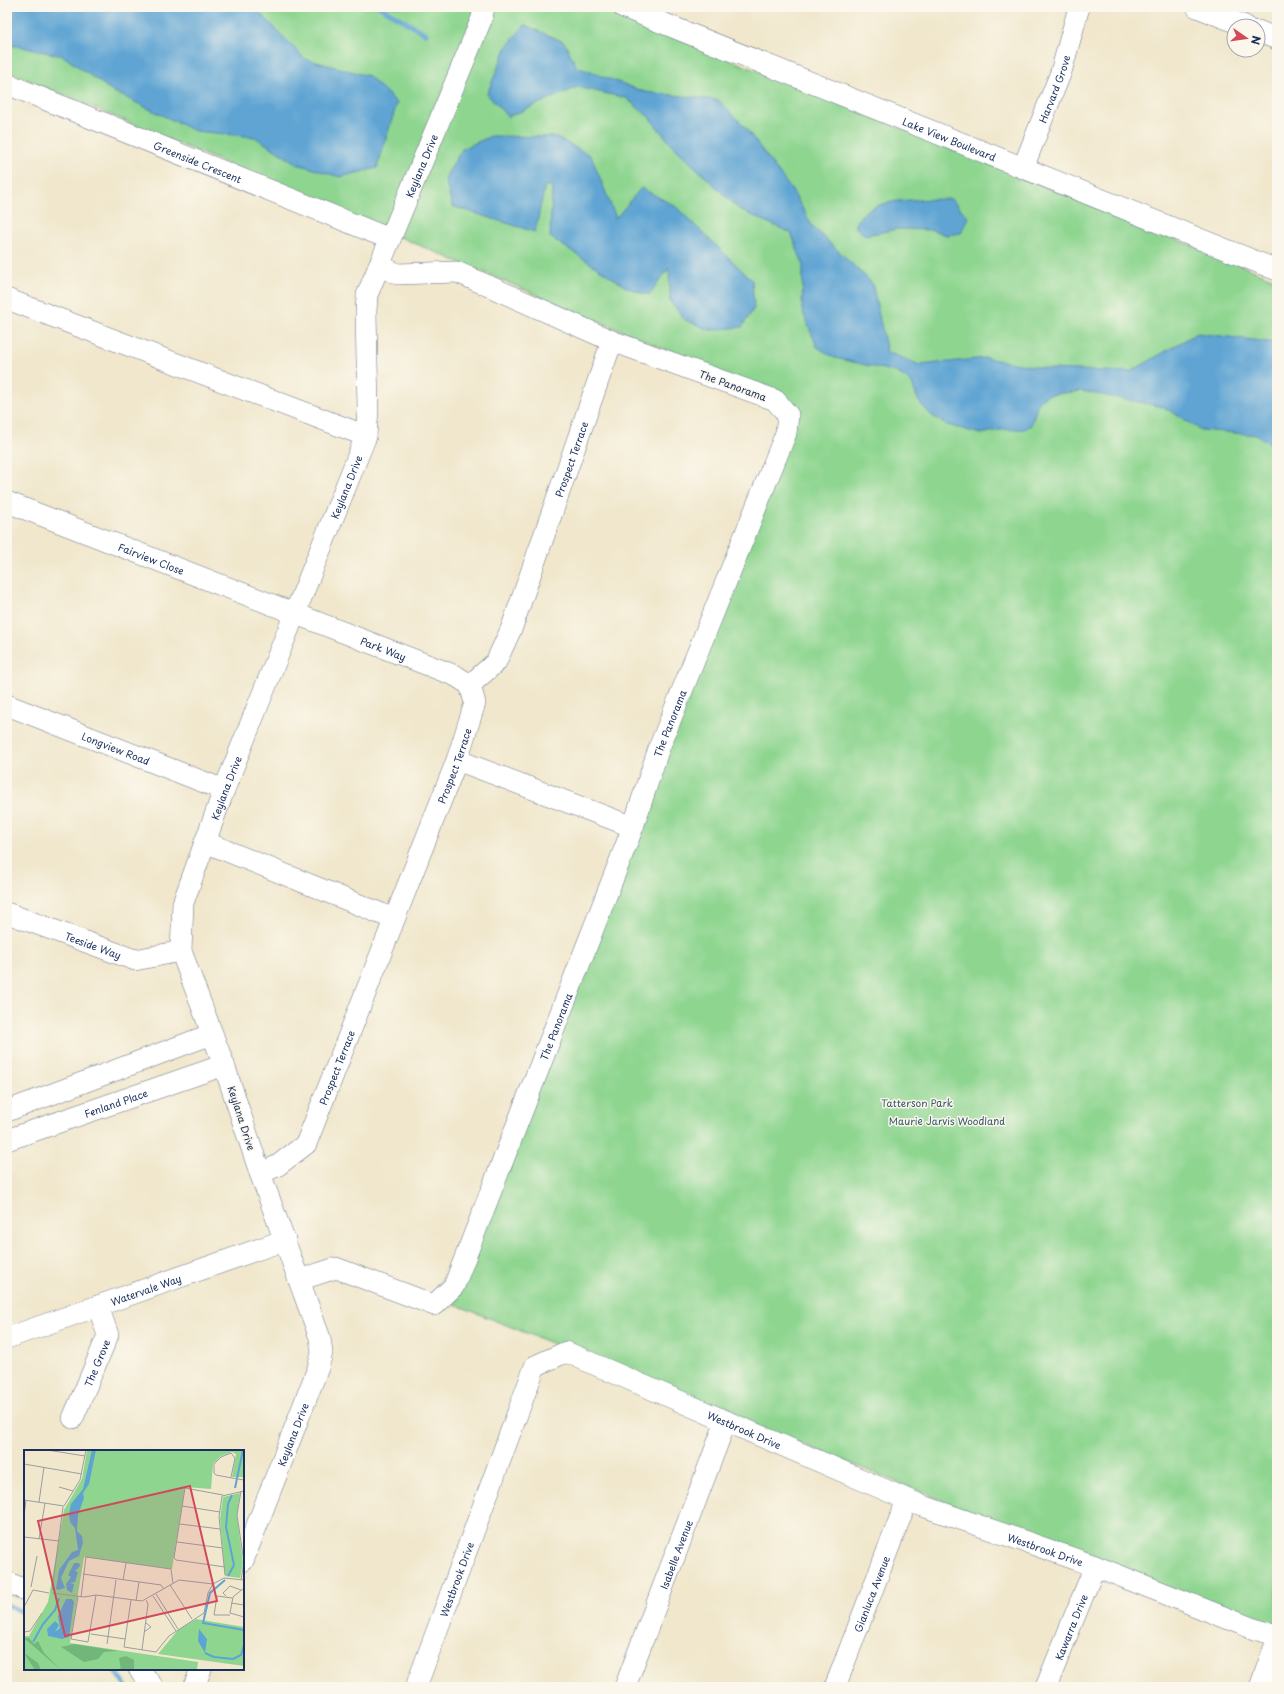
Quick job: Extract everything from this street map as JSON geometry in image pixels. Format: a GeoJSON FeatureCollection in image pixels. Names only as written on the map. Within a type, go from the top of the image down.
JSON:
{"type":"FeatureCollection","features":[{"type":"Feature","properties":{"kind":"street","name":"Lake View Boulevard"},"geometry":{"type":"LineString","coordinates":[[623,7],[1277,270]]}},
{"type":"Feature","properties":{"kind":"street","name":"Harvard Grove"},"geometry":{"type":"LineString","coordinates":[[1023,168],[1061,72],[1079,7]]}},
{"type":"Feature","properties":{"kind":"street"},"geometry":{"type":"LineString","coordinates":[[1198,7],[1226,18]]}},
{"type":"Feature","properties":{"kind":"street","name":"Keylana Drive"},"geometry":{"type":"LineString","coordinates":[[244,1558],[318,1368],[322,1353],[320,1338],[260,1173],[224,1065],[181,951],[183,903],[224,790],[366,436],[368,410],[366,303],[369,290],[485,11]]}},
{"type":"Feature","properties":{"kind":"street"},"geometry":{"type":"LineString","coordinates":[[1266,34],[1277,39]]}},
{"type":"Feature","properties":{"kind":"street","name":"Greenside Crescent"},"geometry":{"type":"LineString","coordinates":[[7,84],[390,239]]}},
{"type":"Feature","properties":{"kind":"street","name":"The Panorama"},"geometry":{"type":"LineString","coordinates":[[299,1280],[336,1268],[434,1305],[454,1286],[633,827],[659,748],[786,433],[788,415],[775,400],[612,341],[457,272],[397,274],[379,265]]}},
{"type":"Feature","properties":{"kind":"street"},"geometry":{"type":"LineString","coordinates":[[7,299],[366,436]]}},
{"type":"Feature","properties":{"kind":"street","name":"Prospect Terrace"},"geometry":{"type":"LineString","coordinates":[[260,1173],[278,1166],[306,1144],[457,760],[475,703],[470,685],[496,662],[512,627],[612,341]]}},
{"type":"Feature","properties":{"kind":"street","name":"Fairview Close"},"geometry":{"type":"LineString","coordinates":[[7,502],[295,614]]}},
{"type":"Feature","properties":{"kind":"street","name":"Park Way"},"geometry":{"type":"LineString","coordinates":[[295,614],[456,676],[470,685]]}},
{"type":"Feature","properties":{"kind":"street","name":"Longview Road"},"geometry":{"type":"LineString","coordinates":[[7,705],[224,790]]}},
{"type":"Feature","properties":{"kind":"street"},"geometry":{"type":"LineString","coordinates":[[457,760],[633,827]]}},
{"type":"Feature","properties":{"kind":"street"},"geometry":{"type":"LineString","coordinates":[[205,842],[394,919]]}},
{"type":"Feature","properties":{"kind":"street","name":"Teeside Way"},"geometry":{"type":"LineString","coordinates":[[7,913],[135,960],[181,951]]}},
{"type":"Feature","properties":{"kind":"street"},"geometry":{"type":"LineString","coordinates":[[7,1111],[212,1034]]}},
{"type":"Feature","properties":{"kind":"street","name":"Fenland Place"},"geometry":{"type":"LineString","coordinates":[[7,1140],[224,1065]]}},
{"type":"Feature","properties":{"kind":"street","name":"Watervale Way"},"geometry":{"type":"LineString","coordinates":[[7,1338],[285,1240]]}},
{"type":"Feature","properties":{"kind":"street","name":"The Grove"},"geometry":{"type":"LineString","coordinates":[[73,1418],[108,1336],[98,1306]]}},
{"type":"Feature","properties":{"kind":"street","name":"Westbrook Drive"},"geometry":{"type":"LineString","coordinates":[[416,1687],[535,1366],[566,1352],[907,1500],[1095,1566],[1254,1630],[1277,1635]]}},
{"type":"Feature","properties":{"kind":"street","name":"Isabelle Avenue"},"geometry":{"type":"LineString","coordinates":[[625,1687],[726,1421]]}},
{"type":"Feature","properties":{"kind":"street","name":"Gianluca Avenue"},"geometry":{"type":"LineString","coordinates":[[835,1687],[907,1500]]}},
{"type":"Feature","properties":{"kind":"street","name":"Kawarra Drive"},"geometry":{"type":"LineString","coordinates":[[1046,1687],[1095,1566]]}},
{"type":"Feature","properties":{"kind":"street"},"geometry":{"type":"LineString","coordinates":[[7,1582],[24,1590]]}},
{"type":"Feature","properties":{"kind":"street"},"geometry":{"type":"LineString","coordinates":[[1260,1687],[1277,1640]]}},
{"type":"Feature","properties":{"kind":"street"},"geometry":{"type":"LineString","coordinates":[[140,1670],[152,1687]]}},
{"type":"Feature","properties":{"kind":"street"},"geometry":{"type":"LineString","coordinates":[[194,1687],[201,1670]]}},
{"type":"Feature","properties":{"kind":"green space","name":"Tatterson Park"},"geometry":{"type":"Polygon","coordinates":[[[7,7],[599,7],[1277,280],[1277,1635],[454,1304],[797,405],[7,71],[7,7]]]}},
{"type":"Feature","properties":{"kind":"water"},"geometry":{"type":"Polygon","coordinates":[[[7,7],[254,7],[305,59],[369,76],[397,103],[377,168],[340,177],[297,164],[255,137],[195,131],[114,92],[63,56],[7,44],[7,7]]]}},
{"type":"Feature","properties":{"kind":"water"},"geometry":{"type":"Polygon","coordinates":[[[525,25],[564,42],[577,67],[645,92],[718,100],[745,127],[793,192],[813,227],[872,283],[887,352],[920,365],[985,358],[1049,369],[1130,372],[1197,333],[1277,343],[1277,448],[1257,435],[1201,430],[1164,407],[1081,391],[1047,395],[1039,401],[1031,425],[1025,429],[999,430],[981,434],[947,425],[931,415],[919,402],[912,384],[896,372],[835,358],[817,347],[802,310],[803,264],[791,233],[740,210],[671,144],[649,117],[626,98],[577,87],[508,117],[487,94],[507,46],[525,25]]]}},
{"type":"Feature","properties":{"kind":"water"},"geometry":{"type":"Polygon","coordinates":[[[491,136],[556,137],[591,156],[616,218],[641,188],[675,206],[752,280],[754,308],[742,327],[710,330],[685,320],[670,301],[669,268],[649,295],[628,288],[550,237],[552,187],[545,185],[535,232],[452,206],[445,178],[462,149],[491,136]]]}},
{"type":"Feature","properties":{"kind":"water"},"geometry":{"type":"Polygon","coordinates":[[[951,199],[968,217],[961,233],[947,235],[932,230],[898,229],[865,235],[855,227],[863,213],[884,204],[906,200],[951,199]]]}},
{"type":"Feature","properties":{"kind":"waterway"},"geometry":{"type":"LineString","coordinates":[[380,7],[426,34]]}},
{"type":"Feature","properties":{"kind":"waterway"},"geometry":{"type":"LineString","coordinates":[[7,1605],[24,1613]]}},
{"type":"Feature","properties":{"kind":"waterway"},"geometry":{"type":"LineString","coordinates":[[116,1670],[126,1687]]}},
{"type":"Feature","properties":{"kind":"park label","name":"Maurie Jarvis Woodland"},"geometry":{"type":"Point","coordinates":[947,1120]}}]}
